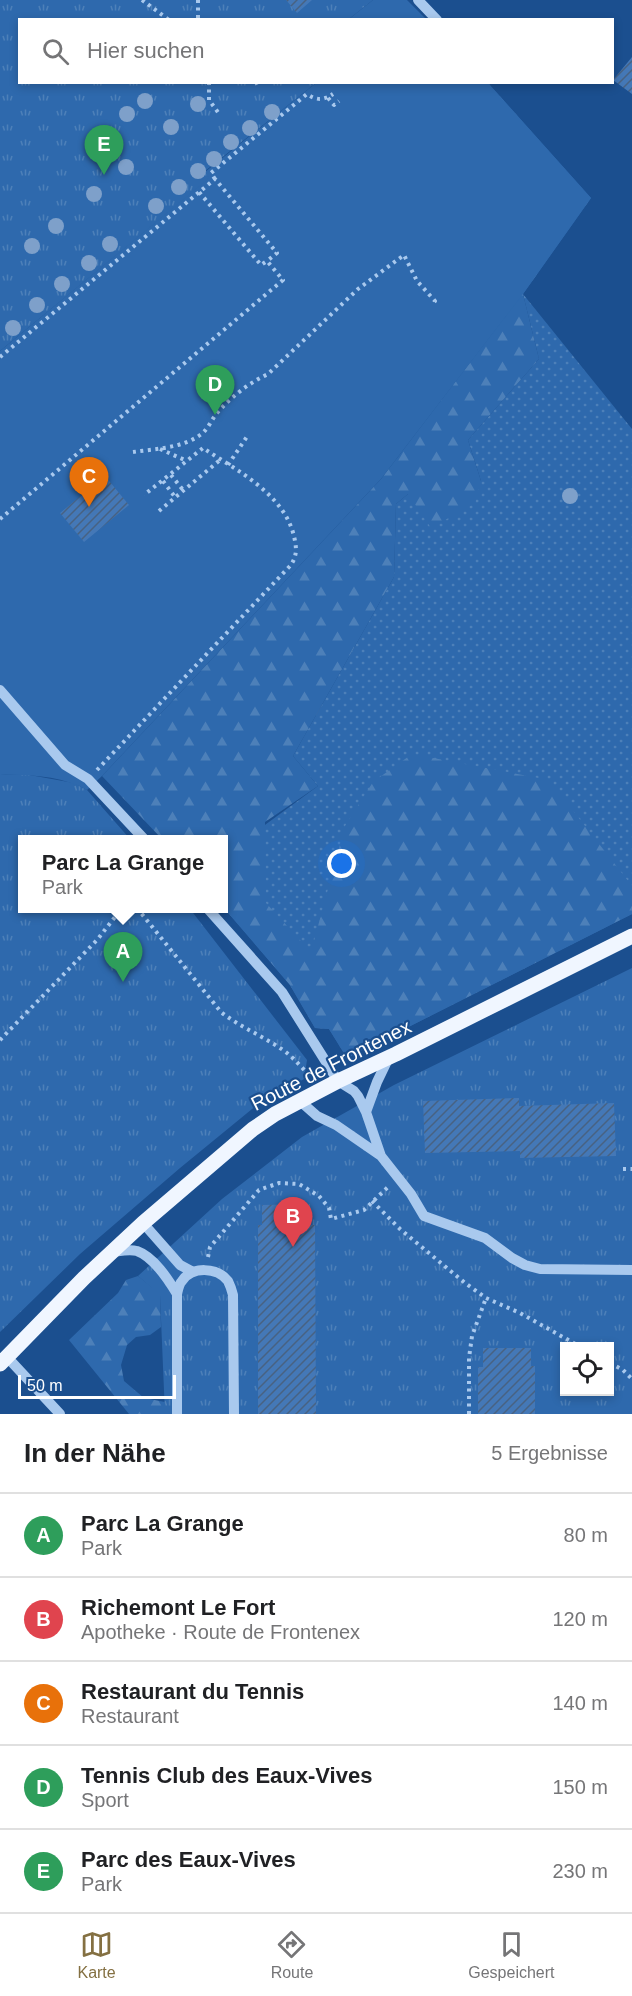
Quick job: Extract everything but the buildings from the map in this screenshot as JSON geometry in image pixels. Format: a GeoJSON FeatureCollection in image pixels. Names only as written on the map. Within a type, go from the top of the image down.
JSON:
{"type":"FeatureCollection","features":[{"type":"Feature","properties":{"kind":"main road","name":"Route de Frontenex"},"geometry":{"type":"LineString","coordinates":[[3,1361],[112,1252],[253,1129],[338,1081],[632,936]]}},
{"type":"Feature","properties":{"kind":"street"},"geometry":{"type":"LineString","coordinates":[[418,0],[435,18]]}},
{"type":"Feature","properties":{"kind":"street"},"geometry":{"type":"LineString","coordinates":[[0,690],[65,765],[88,779],[140,835]]}},
{"type":"Feature","properties":{"kind":"street"},"geometry":{"type":"LineString","coordinates":[[211,913],[282,992],[338,1081],[354,1091],[366,1112],[381,1156]]}},
{"type":"Feature","properties":{"kind":"street"},"geometry":{"type":"LineString","coordinates":[[366,1112],[389,1057]]}},
{"type":"Feature","properties":{"kind":"street"},"geometry":{"type":"LineString","coordinates":[[300,1101],[317,1116],[336,1125],[381,1156],[411,1194],[424,1216],[485,1238],[525,1265],[555,1271],[632,1270]]}},
{"type":"Feature","properties":{"kind":"street"},"geometry":{"type":"LineString","coordinates":[[143,1224],[180,1265],[199,1271],[217,1273],[228,1281],[233,1295],[234,1414]]}},
{"type":"Feature","properties":{"kind":"street"},"geometry":{"type":"LineString","coordinates":[[112,1252],[129,1250],[139,1252],[168,1279],[177,1294]]}},
{"type":"Feature","properties":{"kind":"street"},"geometry":{"type":"LineString","coordinates":[[177,1414],[177,1294],[182,1280],[199,1271]]}},
{"type":"Feature","properties":{"kind":"street","name":"Route de Frontenex"},"geometry":{"type":"LineString","coordinates":[[3,1361],[60,1414]]}},
{"type":"Feature","properties":{"kind":"path"},"geometry":{"type":"LineString","coordinates":[[142,0],[166,18]]}},
{"type":"Feature","properties":{"kind":"path"},"geometry":{"type":"LineString","coordinates":[[198,0],[198,18]]}},
{"type":"Feature","properties":{"kind":"path"},"geometry":{"type":"LineString","coordinates":[[209,84],[209,100],[219,115]]}},
{"type":"Feature","properties":{"kind":"path"},"geometry":{"type":"LineString","coordinates":[[199,192],[261,265],[267,261],[277,253],[211,173],[307,94],[317,100],[328,98],[333,94]]}},
{"type":"Feature","properties":{"kind":"path"},"geometry":{"type":"LineString","coordinates":[[328,98],[334,105],[339,101]]}},
{"type":"Feature","properties":{"kind":"path"},"geometry":{"type":"LineString","coordinates":[[0,357],[215,179]]}},
{"type":"Feature","properties":{"kind":"path"},"geometry":{"type":"LineString","coordinates":[[133,452],[159,449],[190,441],[201,435],[216,415],[242,388],[268,374],[358,289],[404,255],[417,281],[435,301],[433,303]]}},
{"type":"Feature","properties":{"kind":"path"},"geometry":{"type":"LineString","coordinates":[[0,519],[283,280],[267,261]]}},
{"type":"Feature","properties":{"kind":"path"},"geometry":{"type":"LineString","coordinates":[[228,465],[248,435]]}},
{"type":"Feature","properties":{"kind":"path"},"geometry":{"type":"LineString","coordinates":[[88,779],[294,561],[296,546],[289,520],[265,490],[203,448],[144,495]]}},
{"type":"Feature","properties":{"kind":"path"},"geometry":{"type":"LineString","coordinates":[[159,449],[187,461]]}},
{"type":"Feature","properties":{"kind":"path"},"geometry":{"type":"LineString","coordinates":[[159,511],[220,460]]}},
{"type":"Feature","properties":{"kind":"path"},"geometry":{"type":"LineString","coordinates":[[171,475],[183,490]]}},
{"type":"Feature","properties":{"kind":"path"},"geometry":{"type":"LineString","coordinates":[[163,481],[176,497]]}},
{"type":"Feature","properties":{"kind":"path"},"geometry":{"type":"LineString","coordinates":[[1,1038],[97,940],[119,913]]}},
{"type":"Feature","properties":{"kind":"path"},"geometry":{"type":"LineString","coordinates":[[140,913],[221,1012],[234,1023],[263,1037],[288,1054],[312,1077]]}},
{"type":"Feature","properties":{"kind":"path"},"geometry":{"type":"LineString","coordinates":[[623,1169],[632,1169]]}},
{"type":"Feature","properties":{"kind":"path"},"geometry":{"type":"LineString","coordinates":[[199,1271],[210,1247],[259,1190],[279,1183],[299,1185],[319,1196],[329,1208],[331,1219],[364,1210],[372,1201],[400,1229],[486,1298],[520,1313],[570,1342]]}},
{"type":"Feature","properties":{"kind":"path"},"geometry":{"type":"LineString","coordinates":[[469,1414],[472,1336],[486,1298]]}},
{"type":"Feature","properties":{"kind":"path"},"geometry":{"type":"LineString","coordinates":[[614,1366],[623,1370],[632,1379]]}},
{"type":"Feature","properties":{"kind":"green space"},"geometry":{"type":"Polygon","coordinates":[[[0,0],[373,0],[350,18],[18,18],[18,84],[315,84],[205,171],[210,178],[0,351],[0,0]]]}},
{"type":"Feature","properties":{"kind":"green space"},"geometry":{"type":"Polygon","coordinates":[[[373,0],[407,0],[425,18],[350,18],[373,0]]]}},
{"type":"Feature","properties":{"kind":"green space"},"geometry":{"type":"Polygon","coordinates":[[[315,84],[489,84],[591,198],[523,294],[381,479],[102,776],[87,790],[77,785],[45,777],[0,775],[0,351],[209,178],[205,172],[315,84]]]}},
{"type":"Feature","properties":{"kind":"green space"},"geometry":{"type":"Polygon","coordinates":[[[488,84],[591,198],[523,294],[539,359],[468,440],[481,481],[475,503],[431,528],[408,494],[396,504],[394,577],[293,756],[318,786],[265,822],[266,903],[311,952],[345,826],[373,782],[412,754],[549,780],[632,886],[632,914],[347,1058],[329,1029],[315,1028],[290,985],[228,913],[228,835],[158,835],[102,776],[381,479],[507,314],[488,84]]]}},
{"type":"Feature","properties":{"kind":"green space"},"geometry":{"type":"Polygon","coordinates":[[[523,294],[632,429],[632,914],[347,1058],[329,1029],[315,1028],[290,985],[228,913],[228,852],[318,786],[293,756],[394,577],[396,504],[408,494],[481,481],[468,440],[539,359],[523,294]]]}},
{"type":"Feature","properties":{"kind":"green space"},"geometry":{"type":"Polygon","coordinates":[[[24,774],[74,783],[87,790],[126,835],[18,835],[18,913],[193,913],[307,1060],[304,1079],[258,1104],[180,1168],[80,1254],[0,1332],[0,775],[24,774]]]}},
{"type":"Feature","properties":{"kind":"green space"},"geometry":{"type":"Polygon","coordinates":[[[632,968],[632,1414],[165,1414],[160,1295],[138,1276],[222,1199],[302,1137],[394,1085],[632,968]]]}},
{"type":"Feature","properties":{"kind":"green space"},"geometry":{"type":"Polygon","coordinates":[[[138,1276],[160,1294],[161,1327],[150,1335],[136,1337],[127,1345],[121,1365],[124,1381],[144,1398],[165,1402],[165,1414],[129,1414],[69,1340],[118,1293],[126,1280],[138,1276]]]}},
{"type":"Feature","properties":{"kind":"place","name":"Parc des Eaux-Vives"},"geometry":{"type":"Point","coordinates":[104,175]}},
{"type":"Feature","properties":{"kind":"place","name":"Tennis Club des Eaux-Vives"},"geometry":{"type":"Point","coordinates":[215,415]}},
{"type":"Feature","properties":{"kind":"place","name":"Restaurant du Tennis"},"geometry":{"type":"Point","coordinates":[89,507]}},
{"type":"Feature","properties":{"kind":"place","name":"Parc La Grange"},"geometry":{"type":"Point","coordinates":[123,982]}},
{"type":"Feature","properties":{"kind":"place","name":"Richemont Le Fort"},"geometry":{"type":"Point","coordinates":[293,1247]}}]}
